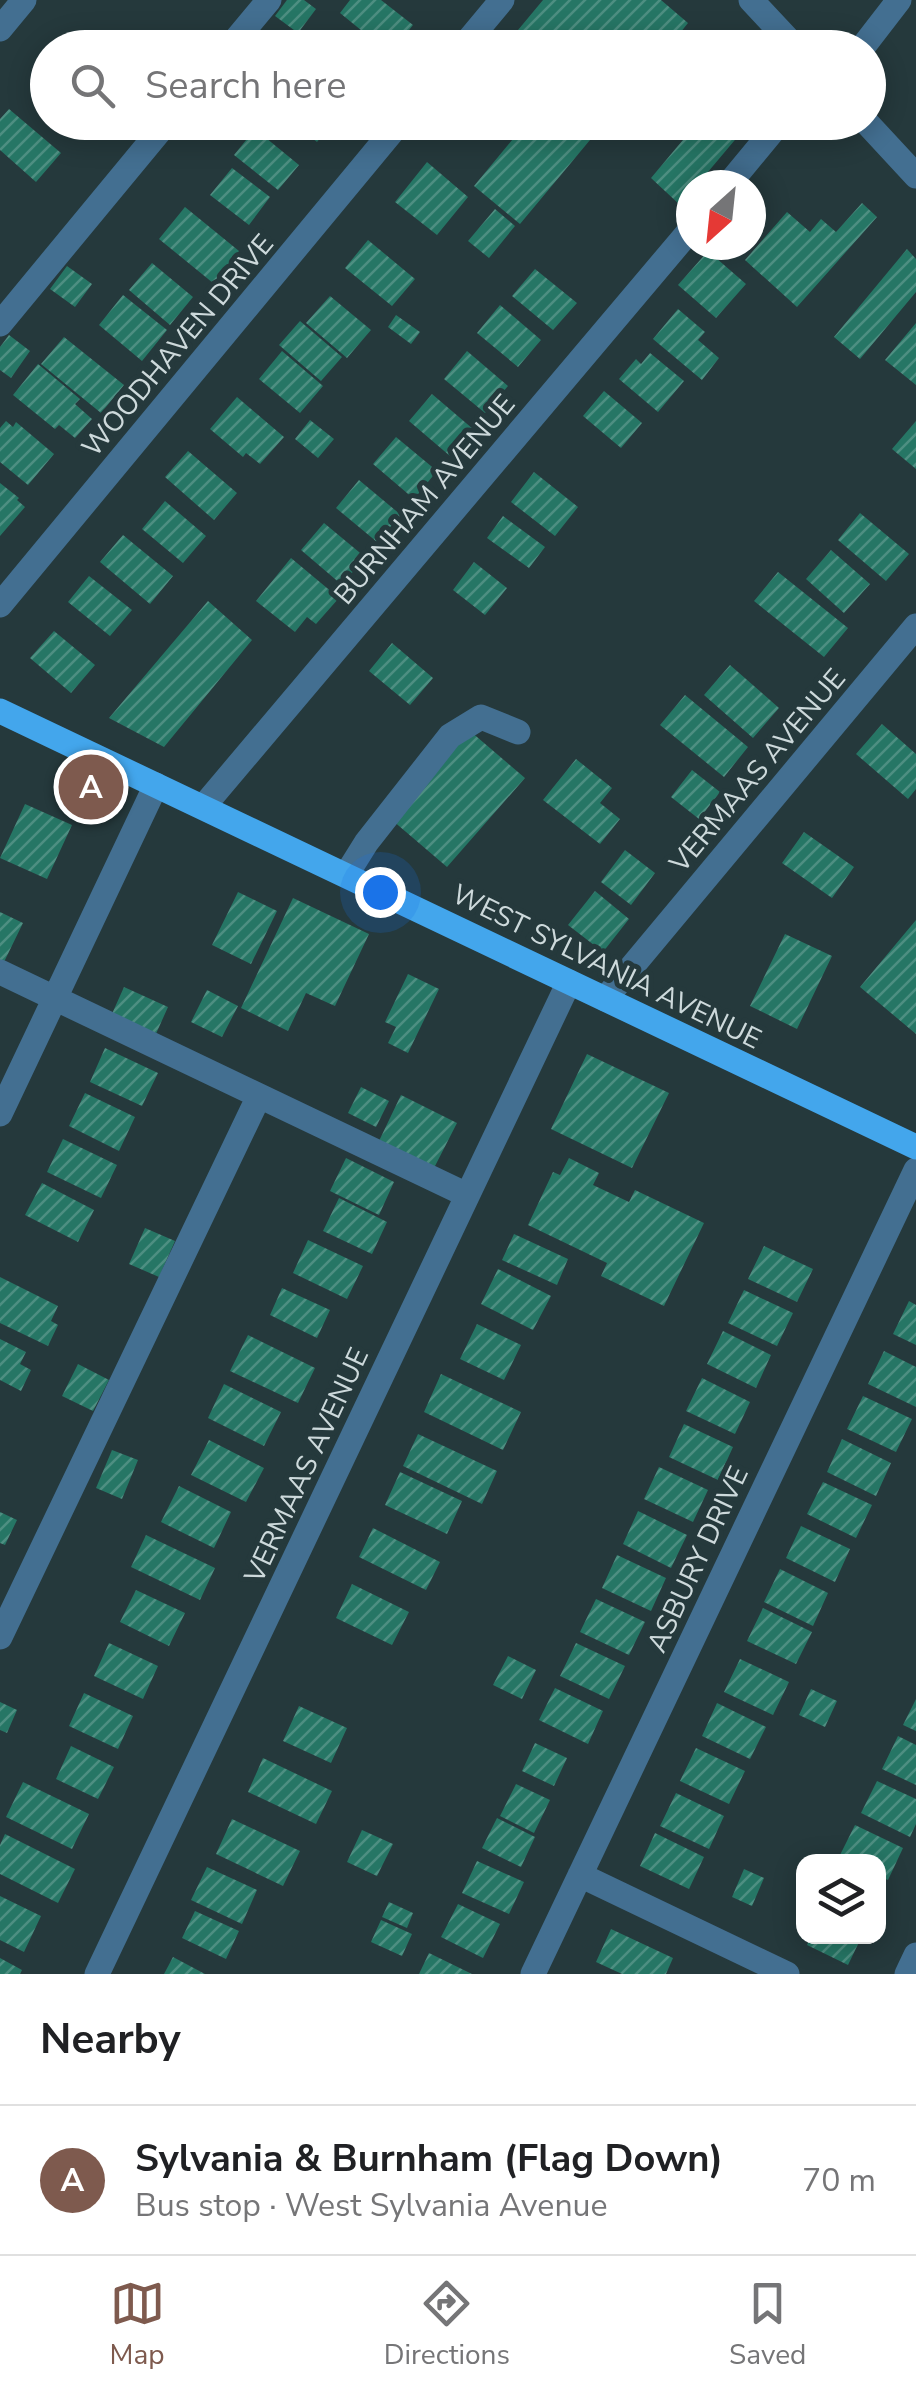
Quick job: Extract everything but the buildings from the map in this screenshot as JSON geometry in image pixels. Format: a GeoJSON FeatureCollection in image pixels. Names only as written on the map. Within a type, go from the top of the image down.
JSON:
{"type":"FeatureCollection","features":[{"type":"Feature","properties":{"kind":"main road","name":"WEST SYLVANIA AVENUE"},"geometry":{"type":"LineString","coordinates":[[0,711],[916,1148]]}},
{"type":"Feature","properties":{"kind":"street"},"geometry":{"type":"LineString","coordinates":[[0,29],[24,0]]}},
{"type":"Feature","properties":{"kind":"street"},"geometry":{"type":"LineString","coordinates":[[245,30],[269,0]]}},
{"type":"Feature","properties":{"kind":"street"},"geometry":{"type":"LineString","coordinates":[[477,30],[502,0]]}},
{"type":"Feature","properties":{"kind":"street"},"geometry":{"type":"LineString","coordinates":[[751,0],[779,30]]}},
{"type":"Feature","properties":{"kind":"street"},"geometry":{"type":"LineString","coordinates":[[876,30],[900,0]]}},
{"type":"Feature","properties":{"kind":"street"},"geometry":{"type":"LineString","coordinates":[[0,324],[152,140]]}},
{"type":"Feature","properties":{"kind":"street","name":"WOODHAVEN DRIVE"},"geometry":{"type":"LineString","coordinates":[[0,606],[385,140]]}},
{"type":"Feature","properties":{"kind":"street"},"geometry":{"type":"LineString","coordinates":[[740,170],[765,140]]}},
{"type":"Feature","properties":{"kind":"street"},"geometry":{"type":"LineString","coordinates":[[883,140],[916,176]]}},
{"type":"Feature","properties":{"kind":"street","name":"BURNHAM AVENUE"},"geometry":{"type":"LineString","coordinates":[[203,808],[676,246]]}},
{"type":"Feature","properties":{"kind":"street","name":"VERMAAS AVENUE"},"geometry":{"type":"LineString","coordinates":[[605,999],[916,626]]}},
{"type":"Feature","properties":{"kind":"street"},"geometry":{"type":"LineString","coordinates":[[346,875],[366,843],[450,736],[481,717],[518,732]]}},
{"type":"Feature","properties":{"kind":"street"},"geometry":{"type":"LineString","coordinates":[[0,1114],[156,785]]}},
{"type":"Feature","properties":{"kind":"street"},"geometry":{"type":"LineString","coordinates":[[0,972],[468,1195]]}},
{"type":"Feature","properties":{"kind":"street","name":"VERMAAS AVENUE"},"geometry":{"type":"LineString","coordinates":[[97,1974],[569,982]]}},
{"type":"Feature","properties":{"kind":"street"},"geometry":{"type":"LineString","coordinates":[[0,1637],[258,1096]]}},
{"type":"Feature","properties":{"kind":"street","name":"ASBURY DRIVE"},"geometry":{"type":"LineString","coordinates":[[533,1974],[916,1170]]}},
{"type":"Feature","properties":{"kind":"street"},"geometry":{"type":"LineString","coordinates":[[580,1875],[787,1974]]}},
{"type":"Feature","properties":{"kind":"street"},"geometry":{"type":"LineString","coordinates":[[907,1974],[916,1956]]}},
{"type":"Feature","properties":{"kind":"place","name":"Sylvania & Burnham (Flag Down)"},"geometry":{"type":"Point","coordinates":[91,787]}}]}
